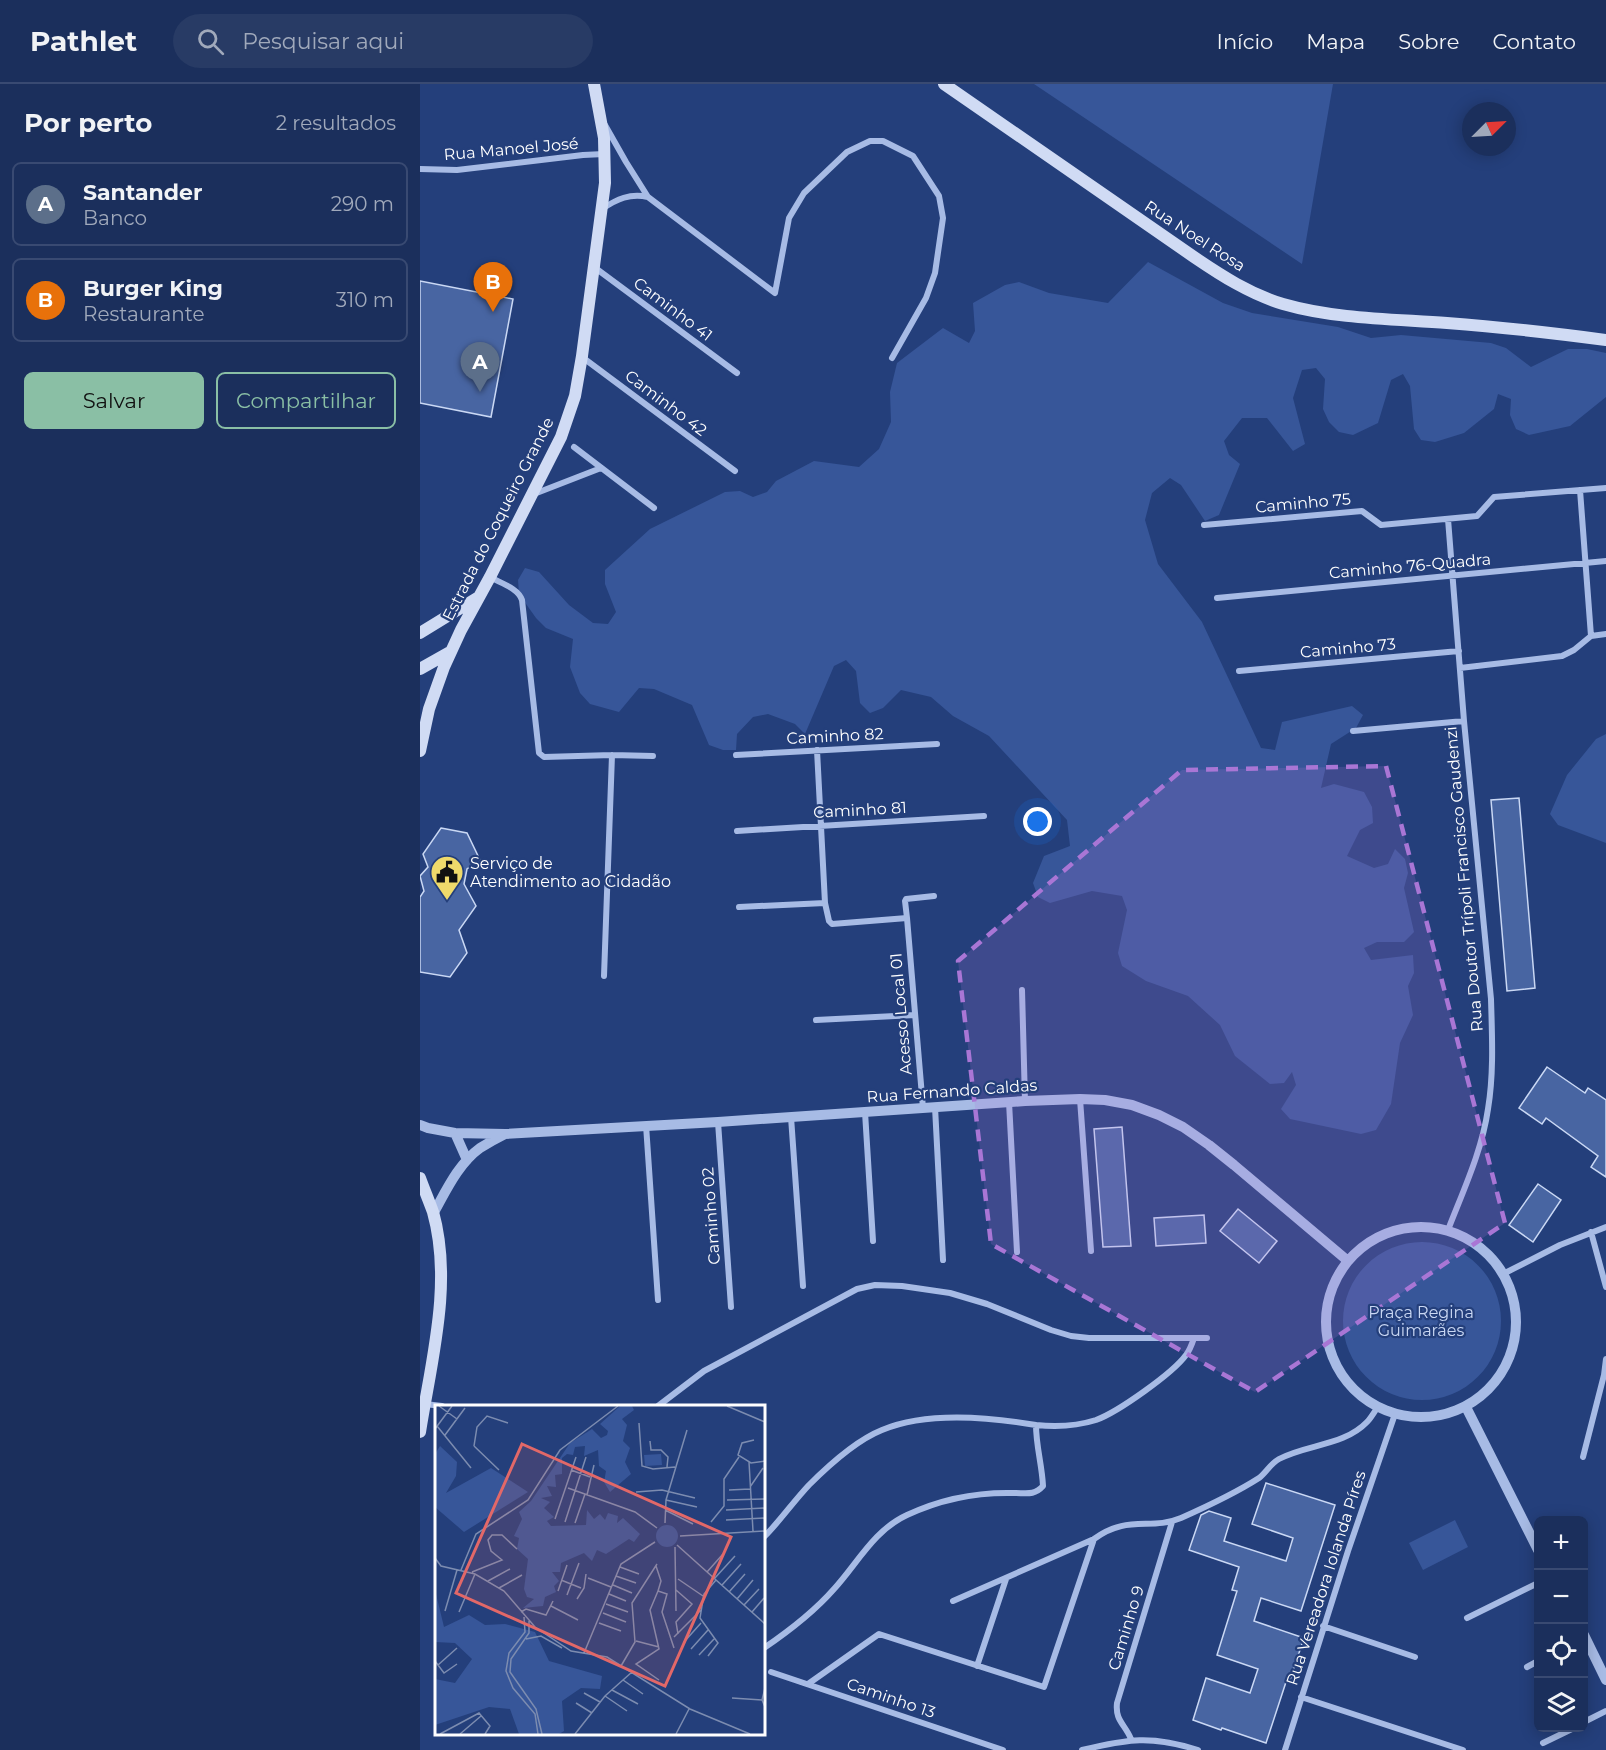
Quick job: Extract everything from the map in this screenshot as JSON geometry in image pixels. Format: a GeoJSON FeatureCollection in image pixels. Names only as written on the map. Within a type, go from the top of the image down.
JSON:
{"type":"FeatureCollection","features":[{"type":"Feature","properties":{"kind":"main road","name":"Estrada do Coqueiro Grande"},"geometry":{"type":"LineString","coordinates":[[420,751],[429,709],[460,630],[490,577],[563,431],[575,396],[605,183],[605,154],[594,84]]}},
{"type":"Feature","properties":{"kind":"main road"},"geometry":{"type":"LineString","coordinates":[[599,112],[606,84]]}},
{"type":"Feature","properties":{"kind":"main road","name":"Rua Noel Rosa"},"geometry":{"type":"LineString","coordinates":[[944,84],[1227,279],[1282,304],[1342,315],[1492,326],[1606,340]]}},
{"type":"Feature","properties":{"kind":"main road"},"geometry":{"type":"LineString","coordinates":[[420,633],[478,597]]}},
{"type":"Feature","properties":{"kind":"main road"},"geometry":{"type":"LineString","coordinates":[[420,669],[451,651]]}},
{"type":"Feature","properties":{"kind":"main road"},"geometry":{"type":"LineString","coordinates":[[420,1178],[433,1214],[439,1246],[441,1284],[438,1318],[420,1432]]}},
{"type":"Feature","properties":{"kind":"street"},"geometry":{"type":"LineString","coordinates":[[599,112],[648,197],[775,293],[789,218],[804,193],[847,152],[870,141],[883,141],[913,156],[939,196],[943,218],[935,273],[926,298],[892,358]]}},
{"type":"Feature","properties":{"kind":"street","name":"Rua Manoel José"},"geometry":{"type":"LineString","coordinates":[[420,169],[457,170],[605,154]]}},
{"type":"Feature","properties":{"kind":"street"},"geometry":{"type":"LineString","coordinates":[[601,210],[616,200],[629,196],[648,197]]}},
{"type":"Feature","properties":{"kind":"street","name":"Caminho 41"},"geometry":{"type":"LineString","coordinates":[[594,266],[737,373]]}},
{"type":"Feature","properties":{"kind":"street","name":"Caminho 42"},"geometry":{"type":"LineString","coordinates":[[582,356],[735,471]]}},
{"type":"Feature","properties":{"kind":"street"},"geometry":{"type":"LineString","coordinates":[[574,447],[654,508]]}},
{"type":"Feature","properties":{"kind":"street"},"geometry":{"type":"LineString","coordinates":[[531,495],[601,468]]}},
{"type":"Feature","properties":{"kind":"street","name":"Caminho 75"},"geometry":{"type":"LineString","coordinates":[[1204,525],[1362,511],[1381,525],[1448,519],[1477,516],[1494,496],[1606,488]]}},
{"type":"Feature","properties":{"kind":"street"},"geometry":{"type":"LineString","coordinates":[[1580,490],[1591,636]]}},
{"type":"Feature","properties":{"kind":"street","name":"Rua Doutor Trípoli Francisco Gaudenzi"},"geometry":{"type":"LineString","coordinates":[[1448,519],[1464,720],[1491,999],[1492,1046],[1488,1108],[1483,1132],[1476,1158],[1448,1230]]}},
{"type":"Feature","properties":{"kind":"street","name":"Caminho 76-Quadra"},"geometry":{"type":"LineString","coordinates":[[1217,598],[1606,561]]}},
{"type":"Feature","properties":{"kind":"street"},"geometry":{"type":"LineString","coordinates":[[490,577],[516,591],[522,600],[539,753],[544,757],[653,756]]}},
{"type":"Feature","properties":{"kind":"street"},"geometry":{"type":"LineString","coordinates":[[1460,668],[1562,656],[1574,650],[1591,636],[1606,634]]}},
{"type":"Feature","properties":{"kind":"street","name":"Caminho 73"},"geometry":{"type":"LineString","coordinates":[[1239,671],[1459,651]]}},
{"type":"Feature","properties":{"kind":"street"},"geometry":{"type":"LineString","coordinates":[[1353,731],[1464,720]]}},
{"type":"Feature","properties":{"kind":"street","name":"Caminho 82"},"geometry":{"type":"LineString","coordinates":[[736,755],[937,744]]}},
{"type":"Feature","properties":{"kind":"street"},"geometry":{"type":"LineString","coordinates":[[817,750],[825,903],[829,921],[832,924],[907,918],[906,899],[934,896]]}},
{"type":"Feature","properties":{"kind":"street"},"geometry":{"type":"LineString","coordinates":[[604,976],[612,755]]}},
{"type":"Feature","properties":{"kind":"street","name":"Caminho 81"},"geometry":{"type":"LineString","coordinates":[[738,831],[984,816]]}},
{"type":"Feature","properties":{"kind":"street"},"geometry":{"type":"LineString","coordinates":[[739,907],[825,903]]}},
{"type":"Feature","properties":{"kind":"street","name":"Acesso Local 01"},"geometry":{"type":"LineString","coordinates":[[907,918],[923,1108]]}},
{"type":"Feature","properties":{"kind":"street"},"geometry":{"type":"LineString","coordinates":[[1022,990],[1025,1101]]}},
{"type":"Feature","properties":{"kind":"street"},"geometry":{"type":"LineString","coordinates":[[816,1020],[915,1015]]}},
{"type":"Feature","properties":{"kind":"street"},"geometry":{"type":"LineString","coordinates":[[1080,1098],[1091,1251]]}},
{"type":"Feature","properties":{"kind":"street","name":"Rua Fernando Caldas"},"geometry":{"type":"LineString","coordinates":[[420,1125],[455,1133],[505,1134],[1025,1101],[1080,1098],[1105,1100],[1132,1105],[1183,1127],[1234,1164],[1348,1260]]}},
{"type":"Feature","properties":{"kind":"street"},"geometry":{"type":"LineString","coordinates":[[1009,1102],[1017,1252]]}},
{"type":"Feature","properties":{"kind":"street"},"geometry":{"type":"LineString","coordinates":[[935,1107],[943,1260]]}},
{"type":"Feature","properties":{"kind":"street"},"geometry":{"type":"LineString","coordinates":[[865,1111],[873,1241]]}},
{"type":"Feature","properties":{"kind":"street"},"geometry":{"type":"LineString","coordinates":[[791,1117],[803,1286]]}},
{"type":"Feature","properties":{"kind":"street","name":"Caminho 02"},"geometry":{"type":"LineString","coordinates":[[718,1122],[731,1307]]}},
{"type":"Feature","properties":{"kind":"street"},"geometry":{"type":"LineString","coordinates":[[646,1125],[658,1300]]}},
{"type":"Feature","properties":{"kind":"street"},"geometry":{"type":"LineString","coordinates":[[455,1133],[467,1160]]}},
{"type":"Feature","properties":{"kind":"street","name":"Rua Fernando Caldas"},"geometry":{"type":"LineString","coordinates":[[433,1214],[467,1160],[480,1148],[505,1134]]}},
{"type":"Feature","properties":{"kind":"street"},"geometry":{"type":"LineString","coordinates":[[1419,1227],[1448,1230],[1480,1247],[1503,1274],[1513,1296],[1516,1320],[1514,1344],[1506,1367],[1498,1379],[1484,1395],[1466,1407],[1449,1414],[1431,1417],[1413,1418],[1395,1414],[1378,1407],[1358,1393],[1342,1375],[1331,1353],[1326,1329],[1328,1304],[1335,1281],[1348,1260],[1375,1238],[1390,1231],[1419,1227]]}},
{"type":"Feature","properties":{"kind":"street"},"geometry":{"type":"LineString","coordinates":[[1503,1274],[1560,1245],[1606,1227]]}},
{"type":"Feature","properties":{"kind":"street"},"geometry":{"type":"LineString","coordinates":[[1592,1232],[1606,1287]]}},
{"type":"Feature","properties":{"kind":"street"},"geometry":{"type":"LineString","coordinates":[[661,1405],[704,1371],[857,1289],[875,1285],[902,1286],[950,1293],[987,1304],[1071,1336],[1207,1338]]}},
{"type":"Feature","properties":{"kind":"street"},"geometry":{"type":"LineString","coordinates":[[765,1536],[817,1478],[858,1444],[882,1430],[910,1422],[939,1418],[1003,1419],[1036,1425],[1065,1425],[1094,1420],[1110,1414],[1135,1398],[1178,1364],[1187,1353],[1194,1338]]}},
{"type":"Feature","properties":{"kind":"street"},"geometry":{"type":"LineString","coordinates":[[1583,1457],[1606,1359]]}},
{"type":"Feature","properties":{"kind":"street"},"geometry":{"type":"LineString","coordinates":[[424,1404],[435,1406]]}},
{"type":"Feature","properties":{"kind":"street"},"geometry":{"type":"LineString","coordinates":[[953,1601],[1094,1539],[1109,1530],[1124,1525],[1172,1522],[1235,1492],[1262,1476],[1278,1459],[1339,1439],[1357,1430],[1368,1421],[1378,1407]]}},
{"type":"Feature","properties":{"kind":"street"},"geometry":{"type":"LineString","coordinates":[[1466,1407],[1534,1540]]}},
{"type":"Feature","properties":{"kind":"street","name":"Rua Vereadora Iolanda Píres"},"geometry":{"type":"LineString","coordinates":[[1285,1750],[1323,1626],[1395,1414]]}},
{"type":"Feature","properties":{"kind":"street"},"geometry":{"type":"LineString","coordinates":[[765,1647],[813,1611],[835,1588],[878,1534],[904,1516],[934,1503],[960,1496],[1038,1492],[1043,1486],[1043,1476],[1036,1442],[1036,1425]]}},
{"type":"Feature","properties":{"kind":"street","name":"Caminho 9"},"geometry":{"type":"LineString","coordinates":[[1131,1739],[1125,1725],[1118,1720],[1116,1715],[1117,1703],[1172,1522]]}},
{"type":"Feature","properties":{"kind":"street"},"geometry":{"type":"LineString","coordinates":[[808,1684],[879,1634],[1044,1687],[1094,1539]]}},
{"type":"Feature","properties":{"kind":"street"},"geometry":{"type":"LineString","coordinates":[[977,1666],[1006,1579]]}},
{"type":"Feature","properties":{"kind":"street"},"geometry":{"type":"LineString","coordinates":[[1467,1618],[1534,1585]]}},
{"type":"Feature","properties":{"kind":"street"},"geometry":{"type":"LineString","coordinates":[[1323,1626],[1414,1657]]}},
{"type":"Feature","properties":{"kind":"street"},"geometry":{"type":"LineString","coordinates":[[1588,1646],[1606,1680]]}},
{"type":"Feature","properties":{"kind":"street"},"geometry":{"type":"LineString","coordinates":[[1527,1667],[1534,1664]]}},
{"type":"Feature","properties":{"kind":"street","name":"Caminho 13"},"geometry":{"type":"LineString","coordinates":[[771,1672],[1003,1750]]}},
{"type":"Feature","properties":{"kind":"street"},"geometry":{"type":"LineString","coordinates":[[1301,1698],[1463,1750]]}},
{"type":"Feature","properties":{"kind":"street"},"geometry":{"type":"LineString","coordinates":[[1588,1720],[1606,1711]]}},
{"type":"Feature","properties":{"kind":"street"},"geometry":{"type":"LineString","coordinates":[[1543,1743],[1566,1732]]}},
{"type":"Feature","properties":{"kind":"street"},"geometry":{"type":"LineString","coordinates":[[1082,1750],[1131,1739],[1177,1743],[1198,1750]]}},
{"type":"Feature","properties":{"kind":"highlighted area"},"geometry":{"type":"Polygon","coordinates":[[[1386,766],[1505,1223],[1255,1392],[991,1244],[958,961],[1182,770],[1386,766]]]}},
{"type":"Feature","properties":{"kind":"green space"},"geometry":{"type":"Polygon","coordinates":[[[1034,84],[1333,84],[1302,264],[1034,84]]]}},
{"type":"Feature","properties":{"kind":"green space"},"geometry":{"type":"Polygon","coordinates":[[[1148,262],[1223,303],[1252,313],[1338,327],[1371,338],[1401,335],[1491,343],[1506,348],[1531,367],[1568,349],[1587,349],[1606,353],[1606,397],[1570,426],[1529,435],[1516,429],[1510,415],[1511,399],[1498,394],[1494,409],[1464,433],[1435,442],[1421,440],[1414,429],[1410,386],[1403,374],[1391,380],[1378,423],[1353,435],[1339,432],[1329,422],[1323,409],[1325,379],[1316,368],[1302,370],[1293,398],[1305,444],[1293,451],[1267,418],[1242,418],[1224,441],[1229,455],[1240,464],[1219,515],[1205,521],[1181,485],[1170,478],[1152,493],[1145,520],[1158,564],[1202,622],[1261,748],[1275,750],[1282,722],[1352,706],[1363,715],[1356,728],[1331,744],[1321,788],[1334,784],[1364,792],[1372,807],[1373,823],[1360,830],[1347,856],[1374,868],[1388,864],[1395,849],[1405,859],[1408,873],[1404,888],[1414,932],[1404,942],[1377,942],[1364,948],[1371,960],[1413,955],[1414,973],[1408,986],[1413,1015],[1400,1043],[1391,1104],[1376,1130],[1361,1134],[1290,1119],[1281,1109],[1296,1085],[1292,1072],[1284,1083],[1270,1084],[1235,1056],[1220,1025],[1188,996],[1146,981],[1122,966],[1118,953],[1127,910],[1122,896],[1092,891],[1050,903],[1038,897],[1033,883],[1044,856],[1070,846],[1067,820],[989,736],[953,716],[931,697],[901,690],[883,708],[870,713],[860,703],[856,671],[846,660],[834,666],[805,734],[795,724],[768,714],[753,717],[737,734],[736,750],[723,750],[709,745],[692,705],[654,689],[639,688],[619,712],[590,704],[580,693],[570,667],[573,639],[546,628],[519,594],[518,580],[525,568],[539,572],[569,605],[593,623],[608,624],[616,612],[605,584],[605,570],[650,529],[725,492],[740,491],[753,497],[767,492],[776,481],[814,461],[859,467],[879,449],[891,422],[890,392],[897,363],[943,328],[969,343],[975,331],[973,303],[1005,285],[1019,282],[1049,293],[1108,303],[1148,262]]]}},
{"type":"Feature","properties":{"kind":"green space"},"geometry":{"type":"Polygon","coordinates":[[[1606,734],[1606,843],[1558,825],[1550,814],[1567,775],[1596,739],[1606,734]]]}},
{"type":"Feature","properties":{"kind":"green space","name":"Praça Regina Guimarães"},"geometry":{"type":"Polygon","coordinates":[[[1422,1242],[1452,1248],[1466,1255],[1478,1265],[1488,1277],[1495,1291],[1501,1321],[1495,1351],[1488,1365],[1478,1377],[1466,1387],[1452,1394],[1422,1400],[1392,1394],[1378,1387],[1366,1377],[1356,1365],[1349,1351],[1343,1321],[1349,1291],[1356,1277],[1366,1265],[1378,1255],[1392,1248],[1422,1242]]]}},
{"type":"Feature","properties":{"kind":"green space"},"geometry":{"type":"Polygon","coordinates":[[[1455,1520],[1468,1547],[1423,1570],[1409,1543],[1455,1520]]]}},
{"type":"Feature","properties":{"kind":"building"},"geometry":{"type":"Polygon","coordinates":[[[420,281],[513,299],[491,417],[420,403],[420,281]]]}},
{"type":"Feature","properties":{"kind":"building"},"geometry":{"type":"Polygon","coordinates":[[[1519,798],[1535,988],[1507,991],[1491,800],[1519,798]]]}},
{"type":"Feature","properties":{"kind":"building","name":"Serviço de Atendimento ao Cidadão"},"geometry":{"type":"Polygon","coordinates":[[[441,828],[467,833],[480,860],[467,869],[464,884],[476,906],[459,930],[467,953],[450,977],[420,972],[420,897],[424,891],[420,876],[428,867],[423,854],[441,828]]]}},
{"type":"Feature","properties":{"kind":"building"},"geometry":{"type":"Polygon","coordinates":[[[1547,1067],[1585,1093],[1588,1088],[1606,1100],[1606,1177],[1591,1167],[1598,1156],[1546,1118],[1542,1124],[1519,1108],[1547,1067]]]}},
{"type":"Feature","properties":{"kind":"building"},"geometry":{"type":"Polygon","coordinates":[[[1122,1127],[1131,1246],[1103,1247],[1094,1129],[1122,1127]]]}},
{"type":"Feature","properties":{"kind":"building"},"geometry":{"type":"Polygon","coordinates":[[[1538,1184],[1561,1200],[1533,1242],[1509,1225],[1538,1184]]]}},
{"type":"Feature","properties":{"kind":"building"},"geometry":{"type":"Polygon","coordinates":[[[1238,1209],[1277,1241],[1259,1263],[1220,1231],[1238,1209]]]}},
{"type":"Feature","properties":{"kind":"building"},"geometry":{"type":"Polygon","coordinates":[[[1204,1215],[1206,1243],[1156,1246],[1154,1218],[1204,1215]]]}},
{"type":"Feature","properties":{"kind":"building"},"geometry":{"type":"Polygon","coordinates":[[[1266,1483],[1335,1505],[1301,1611],[1261,1598],[1254,1621],[1304,1638],[1290,1680],[1287,1679],[1266,1743],[1193,1720],[1206,1678],[1250,1693],[1258,1669],[1217,1655],[1237,1591],[1232,1590],[1239,1567],[1189,1550],[1201,1515],[1209,1511],[1231,1518],[1224,1541],[1286,1561],[1293,1538],[1252,1524],[1266,1483]]]}},
{"type":"Feature","properties":{"kind":"place","name":"Burger King"},"geometry":{"type":"Point","coordinates":[493,312]}},
{"type":"Feature","properties":{"kind":"place","name":"Santander"},"geometry":{"type":"Point","coordinates":[480,392]}},
{"type":"Feature","properties":{"kind":"place","name":"Serviço de Atendimento ao Cidadão"},"geometry":{"type":"Point","coordinates":[447,901]}}]}
